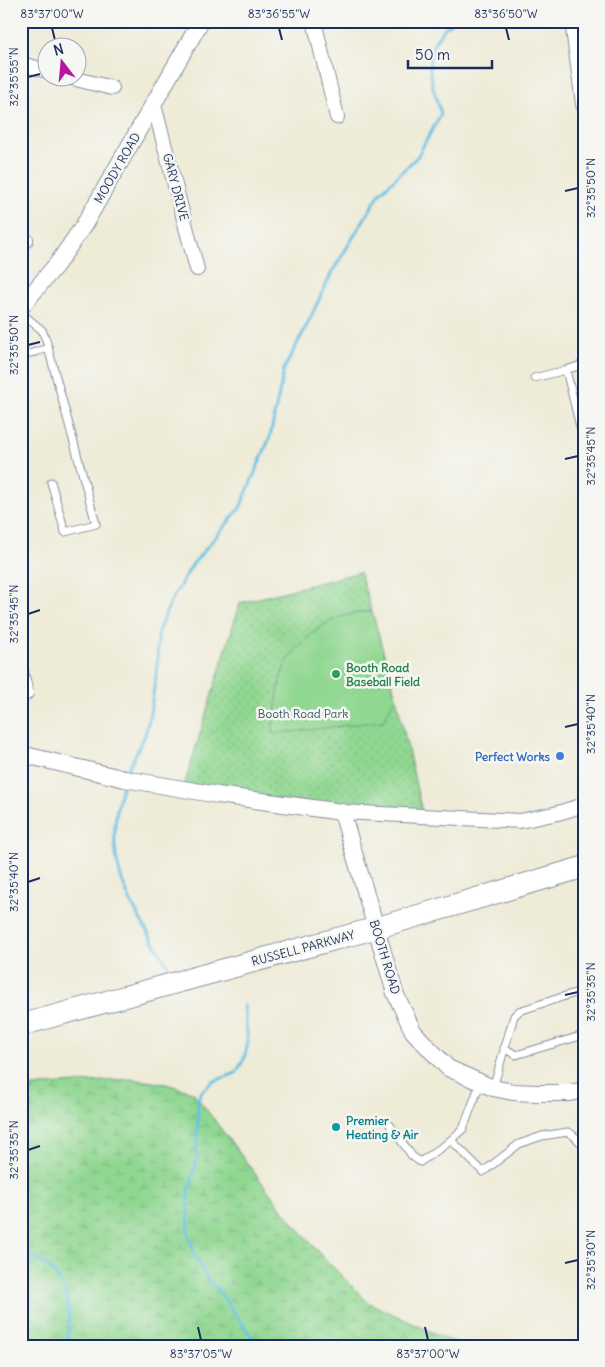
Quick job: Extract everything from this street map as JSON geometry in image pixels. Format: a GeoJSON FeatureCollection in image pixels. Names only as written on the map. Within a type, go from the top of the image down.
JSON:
{"type":"FeatureCollection","features":[{"type":"Feature","properties":{"kind":"main road","name":"RUSSELL PARKWAY"},"geometry":{"type":"LineString","coordinates":[[21,1025],[376,928],[584,867]]}},
{"type":"Feature","properties":{"kind":"street","name":"MOODY ROAD"},"geometry":{"type":"LineString","coordinates":[[21,307],[57,264],[84,225],[202,21]]}},
{"type":"Feature","properties":{"kind":"street"},"geometry":{"type":"LineString","coordinates":[[314,21],[337,117]]}},
{"type":"Feature","properties":{"kind":"street"},"geometry":{"type":"LineString","coordinates":[[573,21],[584,104]]}},
{"type":"Feature","properties":{"kind":"street"},"geometry":{"type":"LineString","coordinates":[[21,64],[38,68]]}},
{"type":"Feature","properties":{"kind":"street"},"geometry":{"type":"LineString","coordinates":[[88,82],[112,88]]}},
{"type":"Feature","properties":{"kind":"street","name":"GARY DRIVE"},"geometry":{"type":"LineString","coordinates":[[154,105],[197,269]]}},
{"type":"Feature","properties":{"kind":"street"},"geometry":{"type":"LineString","coordinates":[[21,672],[26,693]]}},
{"type":"Feature","properties":{"kind":"street"},"geometry":{"type":"LineString","coordinates":[[21,754],[124,779],[218,795],[342,812],[520,821],[584,805]]}},
{"type":"Feature","properties":{"kind":"street","name":"BOOTH ROAD"},"geometry":{"type":"LineString","coordinates":[[342,812],[395,994],[413,1031],[448,1068],[487,1086],[513,1092],[538,1094],[570,1093],[584,1090]]}},
{"type":"Feature","properties":{"kind":"lane"},"geometry":{"type":"LineString","coordinates":[[21,314],[42,330],[49,348],[96,524],[65,532],[51,482]]}},
{"type":"Feature","properties":{"kind":"lane"},"geometry":{"type":"LineString","coordinates":[[21,356],[49,348]]}},
{"type":"Feature","properties":{"kind":"lane"},"geometry":{"type":"LineString","coordinates":[[534,378],[584,364]]}},
{"type":"Feature","properties":{"kind":"lane"},"geometry":{"type":"LineString","coordinates":[[566,370],[581,431]]}},
{"type":"Feature","properties":{"kind":"lane"},"geometry":{"type":"LineString","coordinates":[[390,1125],[412,1156],[420,1162],[428,1158],[463,1129],[487,1086],[504,1048],[514,1016],[519,1012],[584,990]]}},
{"type":"Feature","properties":{"kind":"lane"},"geometry":{"type":"LineString","coordinates":[[504,1048],[516,1055],[584,1035]]}},
{"type":"Feature","properties":{"kind":"lane"},"geometry":{"type":"LineString","coordinates":[[451,1140],[483,1172],[519,1144],[542,1136],[568,1132],[584,1146]]}},
{"type":"Feature","properties":{"kind":"green space","name":"Booth Road Park"},"geometry":{"type":"Polygon","coordinates":[[[360,572],[396,697],[423,816],[183,789],[240,603],[360,572]]]}},
{"type":"Feature","properties":{"kind":"green space","name":"Booth Road Baseball Field"},"geometry":{"type":"Polygon","coordinates":[[[372,611],[396,697],[383,721],[273,734],[274,716],[281,678],[285,666],[299,646],[311,634],[331,621],[372,611]]]}},
{"type":"Feature","properties":{"kind":"green space"},"geometry":{"type":"Polygon","coordinates":[[[132,1079],[166,1084],[193,1092],[282,1209],[319,1253],[369,1303],[451,1341],[470,1346],[21,1346],[21,1089],[48,1085],[132,1079]]]}},
{"type":"Feature","properties":{"kind":"waterway"},"geometry":{"type":"LineString","coordinates":[[126,773],[145,735],[157,670],[158,632],[171,601],[192,565],[240,508],[270,437],[284,369],[331,274],[380,193],[417,157],[441,114],[431,76],[431,53],[442,31],[453,21]]}},
{"type":"Feature","properties":{"kind":"waterway"},"geometry":{"type":"LineString","coordinates":[[123,784],[116,811],[114,836],[116,858],[130,900],[168,965]]}},
{"type":"Feature","properties":{"kind":"waterway"},"geometry":{"type":"LineString","coordinates":[[244,1005],[248,1043],[244,1059],[236,1073],[212,1082],[203,1090],[198,1099],[197,1159],[189,1190],[188,1232],[195,1256],[207,1278],[218,1290],[253,1339],[273,1346]]}},
{"type":"Feature","properties":{"kind":"waterway"},"geometry":{"type":"LineString","coordinates":[[21,1251],[50,1269],[62,1285],[68,1306],[68,1346]]}},
{"type":"Feature","properties":{"kind":"place","name":"Booth Road Baseball Field"},"geometry":{"type":"Point","coordinates":[336,674]}},
{"type":"Feature","properties":{"kind":"place","name":"Perfect Works"},"geometry":{"type":"Point","coordinates":[560,756]}},
{"type":"Feature","properties":{"kind":"place","name":"Premier Heating & Air"},"geometry":{"type":"Point","coordinates":[336,1127]}}]}
